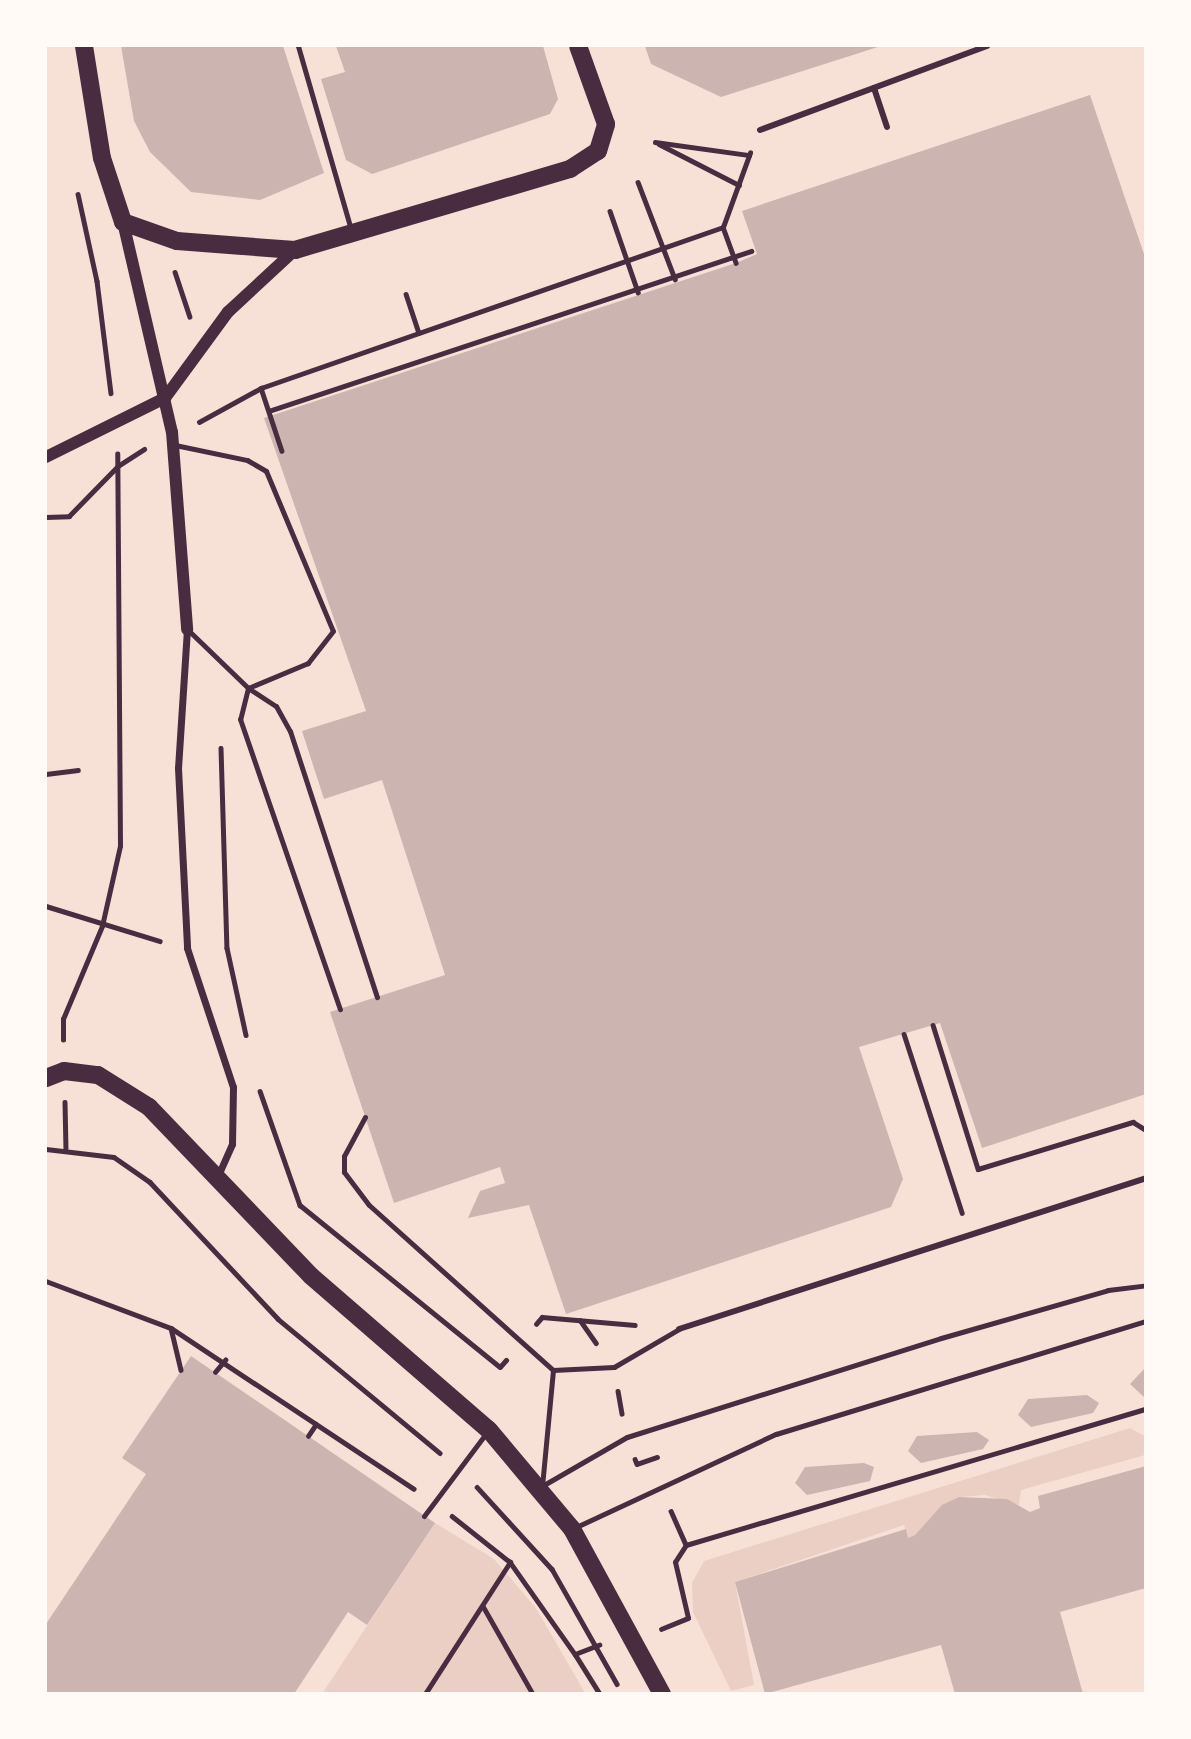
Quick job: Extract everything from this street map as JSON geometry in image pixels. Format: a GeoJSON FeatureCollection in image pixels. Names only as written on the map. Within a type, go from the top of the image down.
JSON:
{"type":"FeatureCollection","features":[{"type":"Feature","properties":{"kind":"main road"},"geometry":{"type":"LineString","coordinates":[[84,46],[102,158],[123,222],[177,241],[295,250],[570,169],[598,151],[606,124],[578,46]]}},
{"type":"Feature","properties":{"kind":"main road"},"geometry":{"type":"LineString","coordinates":[[46,1079],[64,1072],[98,1075],[127,1091],[171,1129],[215,1182],[311,1276],[489,1430],[542,1486],[572,1529],[630,1643],[662,1693]]}},
{"type":"Feature","properties":{"kind":"street"},"geometry":{"type":"LineString","coordinates":[[760,130],[987,46]]}},
{"type":"Feature","properties":{"kind":"street"},"geometry":{"type":"LineString","coordinates":[[874,88],[887,127]]}},
{"type":"Feature","properties":{"kind":"street"},"geometry":{"type":"LineString","coordinates":[[123,222],[165,398],[173,444],[187,629],[177,768],[187,948],[233,1087],[232,1144],[215,1182]]}},
{"type":"Feature","properties":{"kind":"street"},"geometry":{"type":"LineString","coordinates":[[46,457],[165,398],[228,312],[295,250]]}},
{"type":"Feature","properties":{"kind":"street"},"geometry":{"type":"LineString","coordinates":[[679,1329],[970,1238],[1146,1178]]}},
{"type":"Feature","properties":{"kind":"lane"},"geometry":{"type":"LineString","coordinates":[[298,46],[352,233]]}},
{"type":"Feature","properties":{"kind":"lane"},"geometry":{"type":"LineString","coordinates":[[173,444],[247,460],[266,471],[333,631],[308,663],[248,688]]}},
{"type":"Feature","properties":{"kind":"lane"},"geometry":{"type":"LineString","coordinates":[[187,629],[248,688],[276,706],[290,731],[377,997]]}},
{"type":"Feature","properties":{"kind":"lane"},"geometry":{"type":"LineString","coordinates":[[248,688],[240,719],[340,1009]]}},
{"type":"Feature","properties":{"kind":"lane"},"geometry":{"type":"LineString","coordinates":[[365,1117],[344,1156],[344,1172],[369,1205],[553,1370],[614,1367],[679,1329]]}},
{"type":"Feature","properties":{"kind":"lane"},"geometry":{"type":"LineString","coordinates":[[542,1486],[627,1437],[967,1331],[1146,1285]]}},
{"type":"Feature","properties":{"kind":"lane"},"geometry":{"type":"LineString","coordinates":[[572,1529],[776,1434],[1146,1321]]}},
{"type":"Feature","properties":{"kind":"lane"},"geometry":{"type":"LineString","coordinates":[[542,1486],[553,1370]]}},
{"type":"Feature","properties":{"kind":"lane"},"geometry":{"type":"LineString","coordinates":[[424,1516],[489,1430]]}},
{"type":"Feature","properties":{"kind":"path"},"geometry":{"type":"LineString","coordinates":[[736,263],[723,227],[760,130]]}},
{"type":"Feature","properties":{"kind":"path"},"geometry":{"type":"LineString","coordinates":[[739,185],[655,142],[750,155]]}},
{"type":"Feature","properties":{"kind":"path"},"geometry":{"type":"LineString","coordinates":[[638,183],[675,279]]}},
{"type":"Feature","properties":{"kind":"path"},"geometry":{"type":"LineString","coordinates":[[610,211],[638,292]]}},
{"type":"Feature","properties":{"kind":"path"},"geometry":{"type":"LineString","coordinates":[[216,416],[261,388],[723,227]]}},
{"type":"Feature","properties":{"kind":"path"},"geometry":{"type":"LineString","coordinates":[[269,411],[653,289],[751,251]]}},
{"type":"Feature","properties":{"kind":"path"},"geometry":{"type":"LineString","coordinates":[[173,259],[191,321]]}},
{"type":"Feature","properties":{"kind":"path"},"geometry":{"type":"LineString","coordinates":[[406,294],[419,333]]}},
{"type":"Feature","properties":{"kind":"path"},"geometry":{"type":"LineString","coordinates":[[46,517],[69,516],[118,466],[120,846],[102,926],[63,1019]]}},
{"type":"Feature","properties":{"kind":"path"},"geometry":{"type":"LineString","coordinates":[[46,774],[78,770]]}},
{"type":"Feature","properties":{"kind":"path"},"geometry":{"type":"LineString","coordinates":[[46,906],[102,926],[187,948],[227,948]]}},
{"type":"Feature","properties":{"kind":"path"},"geometry":{"type":"LineString","coordinates":[[933,1025],[978,1169],[1133,1122],[1146,1130]]}},
{"type":"Feature","properties":{"kind":"path"},"geometry":{"type":"LineString","coordinates":[[904,1034],[970,1238]]}},
{"type":"Feature","properties":{"kind":"path"},"geometry":{"type":"LineString","coordinates":[[66,1124],[66,1148]]}},
{"type":"Feature","properties":{"kind":"path"},"geometry":{"type":"LineString","coordinates":[[46,1149],[66,1148],[114,1157],[150,1182],[278,1319],[458,1468],[552,1569],[623,1693]]}},
{"type":"Feature","properties":{"kind":"path"},"geometry":{"type":"LineString","coordinates":[[46,1281],[171,1328],[225,1360],[435,1503],[510,1562],[600,1693]]}},
{"type":"Feature","properties":{"kind":"path"},"geometry":{"type":"LineString","coordinates":[[541,1317],[679,1329]]}},
{"type":"Feature","properties":{"kind":"path"},"geometry":{"type":"LineString","coordinates":[[171,1328],[181,1370]]}},
{"type":"Feature","properties":{"kind":"path"},"geometry":{"type":"LineString","coordinates":[[215,1372],[225,1360]]}},
{"type":"Feature","properties":{"kind":"path"},"geometry":{"type":"LineString","coordinates":[[575,1654],[594,1645],[630,1643],[688,1618],[675,1562],[686,1545],[1146,1409]]}},
{"type":"Feature","properties":{"kind":"path"},"geometry":{"type":"LineString","coordinates":[[308,1436],[316,1424]]}},
{"type":"Feature","properties":{"kind":"path"},"geometry":{"type":"LineString","coordinates":[[425,1693],[510,1562]]}},
{"type":"Feature","properties":{"kind":"path"},"geometry":{"type":"LineString","coordinates":[[483,1606],[533,1693]]}},
{"type":"Feature","properties":{"kind":"shaded area"},"geometry":{"type":"Polygon","coordinates":[[[1130,1428],[1145,1436],[1145,1455],[1021,1490],[1019,1505],[985,1495],[959,1497],[942,1506],[915,1535],[908,1538],[904,1525],[735,1582],[754,1685],[731,1691],[693,1612],[692,1583],[704,1561],[1130,1428]]]}},
{"type":"Feature","properties":{"kind":"shaded area"},"geometry":{"type":"Polygon","coordinates":[[[435,1523],[494,1559],[536,1608],[585,1693],[322,1694],[435,1523]]]}},
{"type":"Feature","properties":{"kind":"building"},"geometry":{"type":"Polygon","coordinates":[[[121,46],[283,46],[324,173],[260,200],[191,192],[150,152],[134,121],[121,46]]]}},
{"type":"Feature","properties":{"kind":"building"},"geometry":{"type":"Polygon","coordinates":[[[336,46],[543,46],[558,99],[550,114],[372,174],[346,160],[321,79],[345,72],[336,46]]]}},
{"type":"Feature","properties":{"kind":"building"},"geometry":{"type":"Polygon","coordinates":[[[645,46],[881,46],[721,97],[651,64],[645,46]]]}},
{"type":"Feature","properties":{"kind":"building"},"geometry":{"type":"Polygon","coordinates":[[[1090,95],[1146,260],[1146,1094],[982,1148],[940,1023],[859,1047],[903,1179],[891,1207],[566,1314],[529,1205],[468,1218],[480,1191],[505,1183],[500,1167],[394,1203],[330,1012],[445,975],[382,780],[324,799],[302,731],[366,711],[264,418],[736,263],[757,254],[742,211],[1090,95]]]}},
{"type":"Feature","properties":{"kind":"building"},"geometry":{"type":"Polygon","coordinates":[[[191,1356],[435,1523],[367,1625],[348,1612],[294,1694],[46,1694],[46,1624],[146,1474],[122,1458],[191,1356]]]}},
{"type":"Feature","properties":{"kind":"building"},"geometry":{"type":"Polygon","coordinates":[[[1146,1367],[1146,1397],[1144,1397],[1130,1384],[1146,1367]]]}},
{"type":"Feature","properties":{"kind":"building"},"geometry":{"type":"Polygon","coordinates":[[[1087,1395],[1099,1403],[1093,1413],[1031,1427],[1018,1415],[1028,1399],[1087,1395]]]}},
{"type":"Feature","properties":{"kind":"building"},"geometry":{"type":"Polygon","coordinates":[[[977,1432],[989,1440],[983,1449],[921,1463],[908,1451],[917,1436],[977,1432]]]}},
{"type":"Feature","properties":{"kind":"building"},"geometry":{"type":"Polygon","coordinates":[[[864,1463],[874,1467],[870,1481],[807,1495],[795,1483],[805,1467],[864,1463]]]}},
{"type":"Feature","properties":{"kind":"building"},"geometry":{"type":"Polygon","coordinates":[[[1146,1466],[1146,1588],[1060,1612],[1083,1694],[955,1694],[941,1645],[765,1694],[735,1582],[906,1529],[908,1538],[915,1535],[942,1505],[959,1497],[1007,1499],[1030,1512],[1040,1508],[1038,1496],[1146,1466]]]}}]}
